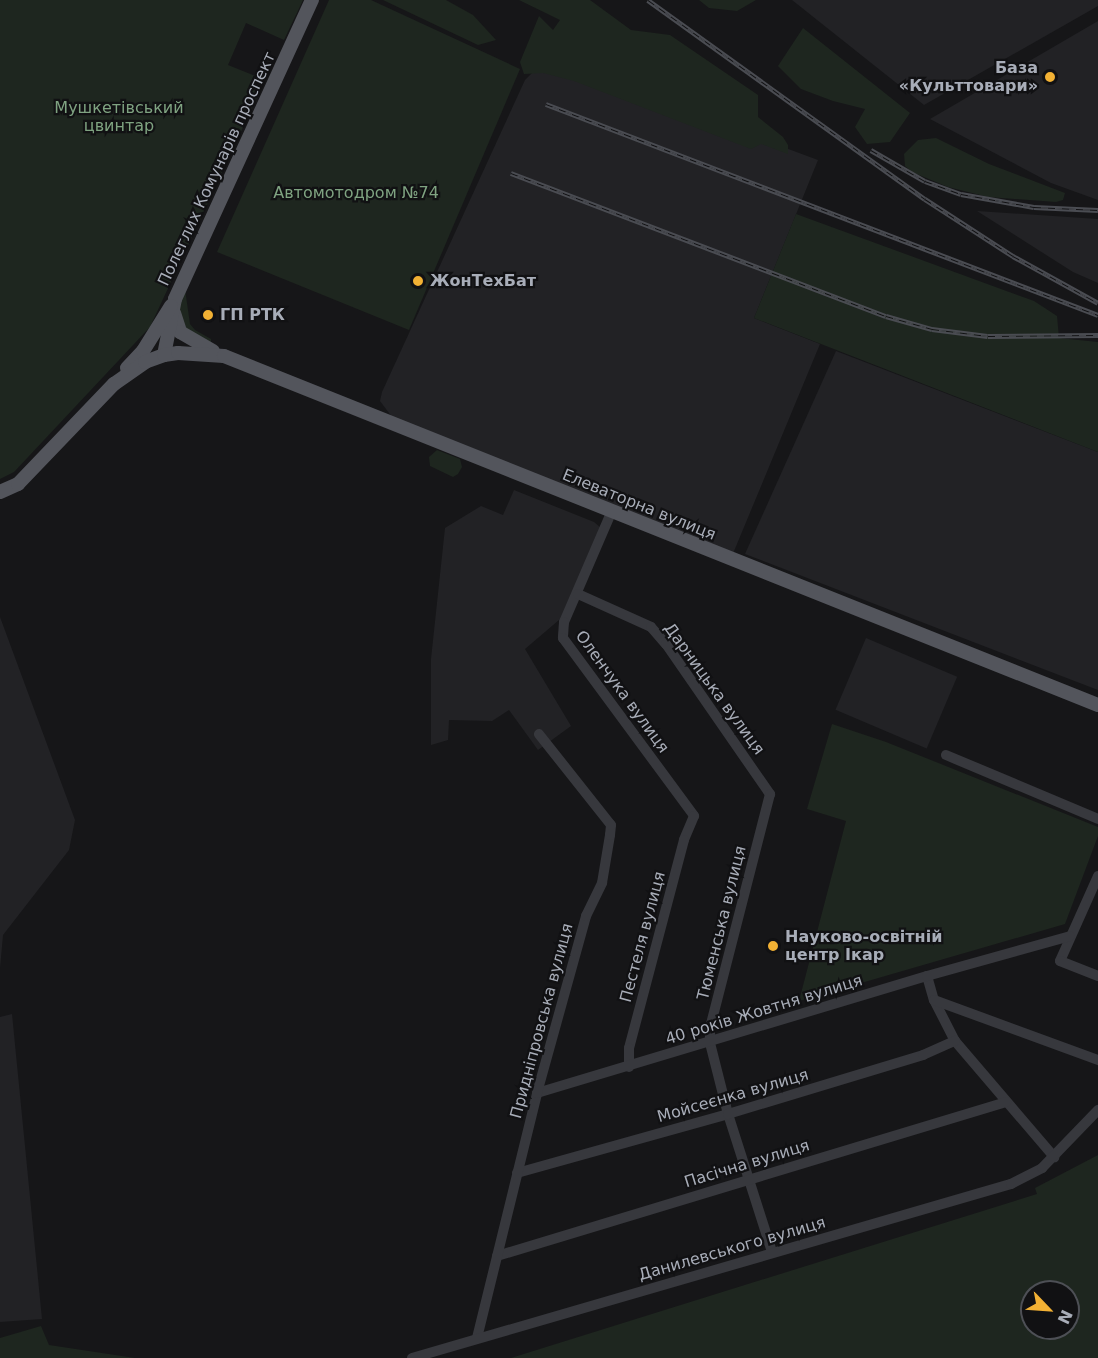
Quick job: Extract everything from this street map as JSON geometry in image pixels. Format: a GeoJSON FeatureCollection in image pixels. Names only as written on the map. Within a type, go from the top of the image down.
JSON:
{"type":"FeatureCollection","features":[{"type":"Feature","properties":{"kind":"main road","name":"Полеглих Комунарів проспект"},"geometry":{"type":"LineString","coordinates":[[164,355],[175,298],[312,0]]}},
{"type":"Feature","properties":{"kind":"main road"},"geometry":{"type":"LineString","coordinates":[[175,298],[174,318],[180,332],[206,349],[224,356]]}},
{"type":"Feature","properties":{"kind":"main road"},"geometry":{"type":"LineString","coordinates":[[0,492],[18,484],[114,384],[142,351],[175,298]]}},
{"type":"Feature","properties":{"kind":"main road","name":"Елеваторна вулиця"},"geometry":{"type":"LineString","coordinates":[[164,355],[190,353],[224,356],[611,513],[1098,705]]}},
{"type":"Feature","properties":{"kind":"main road"},"geometry":{"type":"LineString","coordinates":[[114,384],[145,362],[164,355]]}},
{"type":"Feature","properties":{"kind":"street","name":"Оленчука вулиця"},"geometry":{"type":"LineString","coordinates":[[611,513],[564,622],[563,638],[694,816]]}},
{"type":"Feature","properties":{"kind":"street","name":"Дарницька вулиця"},"geometry":{"type":"LineString","coordinates":[[578,594],[651,627],[758,776]]}},
{"type":"Feature","properties":{"kind":"street","name":"Придніпровська вулиця"},"geometry":{"type":"LineString","coordinates":[[477,1338],[537,1093],[586,916],[602,883],[611,825],[539,734]]}},
{"type":"Feature","properties":{"kind":"street"},"geometry":{"type":"LineString","coordinates":[[946,755],[1098,819]]}},
{"type":"Feature","properties":{"kind":"street","name":"Тюменська вулиця"},"geometry":{"type":"LineString","coordinates":[[758,776],[770,794],[710,1028],[710,1043],[728,1114],[772,1252]]}},
{"type":"Feature","properties":{"kind":"street","name":"Пестеля вулиця"},"geometry":{"type":"LineString","coordinates":[[629,1068],[629,1048],[684,840],[694,816]]}},
{"type":"Feature","properties":{"kind":"street"},"geometry":{"type":"LineString","coordinates":[[1098,876],[1095,893],[1070,936],[1060,961],[1098,976]]}},
{"type":"Feature","properties":{"kind":"street","name":"40 років Жовтня вулиця"},"geometry":{"type":"LineString","coordinates":[[537,1093],[629,1068],[927,976],[1070,936]]}},
{"type":"Feature","properties":{"kind":"street"},"geometry":{"type":"LineString","coordinates":[[927,976],[934,1000],[955,1041],[1054,1157]]}},
{"type":"Feature","properties":{"kind":"street"},"geometry":{"type":"LineString","coordinates":[[934,1000],[1098,1060]]}},
{"type":"Feature","properties":{"kind":"street","name":"Мойсеєнка вулиця"},"geometry":{"type":"LineString","coordinates":[[517,1173],[728,1114],[923,1055],[955,1041]]}},
{"type":"Feature","properties":{"kind":"street","name":"Пасічна вулиця"},"geometry":{"type":"LineString","coordinates":[[497,1256],[1006,1102]]}},
{"type":"Feature","properties":{"kind":"street","name":"Данилевського вулиця"},"geometry":{"type":"LineString","coordinates":[[412,1358],[1011,1184],[1036,1173],[1098,1110]]}},
{"type":"Feature","properties":{"kind":"shaded area"},"geometry":{"type":"Polygon","coordinates":[[[792,0],[1098,0],[1098,6],[924,105],[792,0]]]}},
{"type":"Feature","properties":{"kind":"shaded area","name":"База «Культтовари»"},"geometry":{"type":"Polygon","coordinates":[[[1098,21],[1098,200],[1051,183],[930,119],[1098,21]]]}},
{"type":"Feature","properties":{"kind":"shaded area"},"geometry":{"type":"Polygon","coordinates":[[[551,61],[818,160],[754,318],[820,344],[732,556],[392,417],[380,401],[382,392],[525,80],[536,69],[551,61]]]}},
{"type":"Feature","properties":{"kind":"shaded area"},"geometry":{"type":"Polygon","coordinates":[[[977,211],[1098,219],[1098,283],[1073,272],[977,211]]]}},
{"type":"Feature","properties":{"kind":"shaded area"},"geometry":{"type":"Polygon","coordinates":[[[836,351],[1098,452],[1098,690],[745,554],[836,351]]]}},
{"type":"Feature","properties":{"kind":"shaded area"},"geometry":{"type":"Polygon","coordinates":[[[514,490],[594,522],[601,528],[566,614],[525,649],[571,726],[538,750],[509,710],[492,721],[449,720],[448,740],[431,745],[431,659],[445,528],[481,506],[503,515],[514,490]]]}},
{"type":"Feature","properties":{"kind":"shaded area"},"geometry":{"type":"Polygon","coordinates":[[[0,617],[75,820],[69,850],[3,935],[0,968],[0,617]]]}},
{"type":"Feature","properties":{"kind":"shaded area"},"geometry":{"type":"Polygon","coordinates":[[[866,638],[957,677],[927,748],[836,710],[866,638]]]}},
{"type":"Feature","properties":{"kind":"shaded area"},"geometry":{"type":"Polygon","coordinates":[[[12,1014],[42,1319],[0,1322],[0,1017],[12,1014]]]}},
{"type":"Feature","properties":{"kind":"green space","name":"Мушкетівський цвинтар"},"geometry":{"type":"Polygon","coordinates":[[[0,0],[303,0],[284,40],[246,23],[228,65],[265,80],[150,327],[14,472],[0,479],[0,0]]]}},
{"type":"Feature","properties":{"kind":"green space","name":"Автомотодром №74"},"geometry":{"type":"Polygon","coordinates":[[[329,0],[371,0],[520,69],[409,330],[217,252],[329,0]]]}},
{"type":"Feature","properties":{"kind":"green space"},"geometry":{"type":"Polygon","coordinates":[[[383,0],[446,0],[473,15],[496,40],[478,45],[383,0]]]}},
{"type":"Feature","properties":{"kind":"green space"},"geometry":{"type":"Polygon","coordinates":[[[519,0],[590,0],[631,30],[670,35],[758,95],[758,117],[783,137],[788,145],[788,154],[761,144],[751,149],[574,81],[543,73],[524,74],[520,62],[539,16],[553,30],[560,20],[519,0]]]}},
{"type":"Feature","properties":{"kind":"green space"},"geometry":{"type":"Polygon","coordinates":[[[699,0],[756,0],[737,11],[709,8],[699,0]]]}},
{"type":"Feature","properties":{"kind":"green space"},"geometry":{"type":"Polygon","coordinates":[[[803,28],[910,113],[890,142],[867,144],[855,127],[865,109],[833,101],[801,89],[778,66],[803,28]]]}},
{"type":"Feature","properties":{"kind":"green space"},"geometry":{"type":"Polygon","coordinates":[[[936,138],[989,164],[1065,193],[1063,200],[1056,202],[988,197],[948,187],[912,172],[905,166],[904,154],[918,140],[936,138]]]}},
{"type":"Feature","properties":{"kind":"green space"},"geometry":{"type":"Polygon","coordinates":[[[796,214],[1034,301],[1057,316],[1059,338],[1098,342],[1098,452],[754,318],[796,214]]]}},
{"type":"Feature","properties":{"kind":"green space"},"geometry":{"type":"Polygon","coordinates":[[[185,289],[190,324],[195,330],[211,339],[211,344],[184,331],[179,309],[185,289]]]}},
{"type":"Feature","properties":{"kind":"green space"},"geometry":{"type":"Polygon","coordinates":[[[437,450],[460,459],[462,467],[458,474],[453,477],[430,466],[429,457],[437,450]]]}},
{"type":"Feature","properties":{"kind":"green space"},"geometry":{"type":"Polygon","coordinates":[[[832,724],[886,742],[1098,827],[1098,836],[1065,924],[799,1001],[846,821],[807,809],[832,724]]]}},
{"type":"Feature","properties":{"kind":"green space"},"geometry":{"type":"Polygon","coordinates":[[[1098,1155],[1098,1358],[511,1358],[1037,1194],[1035,1188],[1098,1155]]]}},
{"type":"Feature","properties":{"kind":"green space"},"geometry":{"type":"Polygon","coordinates":[[[41,1326],[49,1345],[135,1358],[0,1358],[0,1338],[41,1326]]]}},
{"type":"Feature","properties":{"kind":"railway"},"geometry":{"type":"LineString","coordinates":[[648,0],[925,199],[1013,256],[1098,303]]}},
{"type":"Feature","properties":{"kind":"railway"},"geometry":{"type":"LineString","coordinates":[[546,104],[1098,315]]}},
{"type":"Feature","properties":{"kind":"railway"},"geometry":{"type":"LineString","coordinates":[[871,150],[925,181],[961,194],[1034,207],[1098,210]]}},
{"type":"Feature","properties":{"kind":"railway"},"geometry":{"type":"LineString","coordinates":[[511,173],[886,316],[932,329],[988,336],[1098,335]]}},
{"type":"Feature","properties":{"kind":"place","name":"База «Культтовари»"},"geometry":{"type":"Point","coordinates":[1050,77]}},
{"type":"Feature","properties":{"kind":"place","name":"ЖонТехБат"},"geometry":{"type":"Point","coordinates":[418,281]}},
{"type":"Feature","properties":{"kind":"place","name":"ГП РТК"},"geometry":{"type":"Point","coordinates":[208,315]}},
{"type":"Feature","properties":{"kind":"place","name":"Науково-освітній центр Ікар"},"geometry":{"type":"Point","coordinates":[773,946]}}]}
